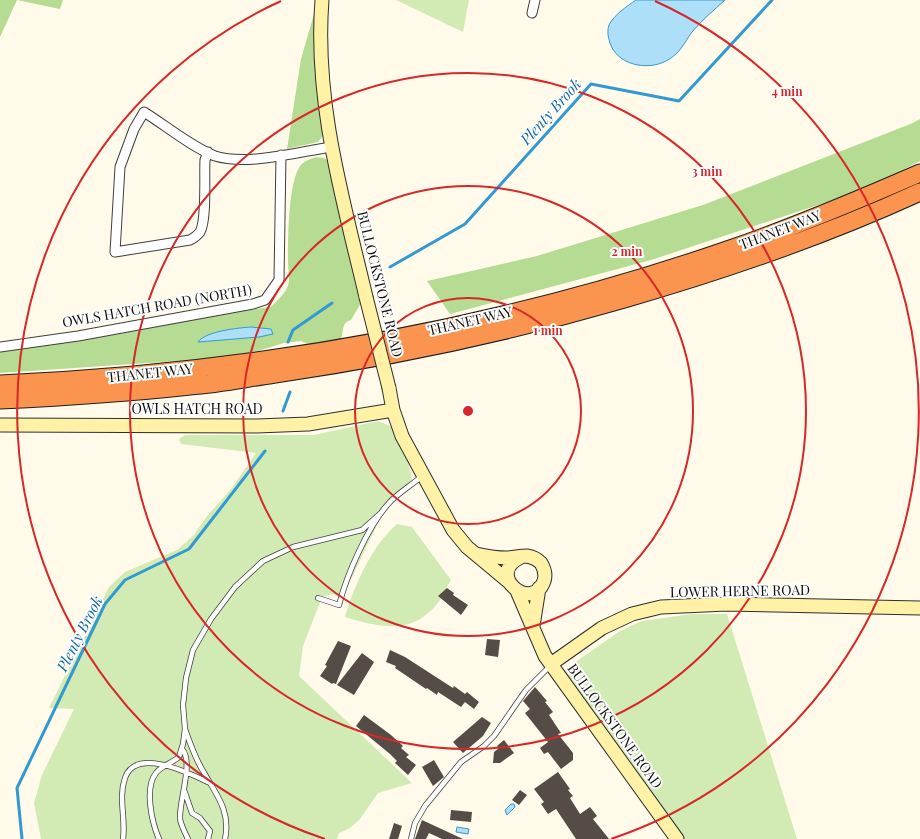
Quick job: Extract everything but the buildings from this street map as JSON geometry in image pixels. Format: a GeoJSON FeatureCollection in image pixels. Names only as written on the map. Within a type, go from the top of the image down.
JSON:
{"type":"FeatureCollection","features":[{"type":"Feature","properties":{"kind":"highway","name":"THANET WAY"},"geometry":{"type":"LineString","coordinates":[[0,384],[67,381],[191,369],[334,349],[444,328],[571,296],[723,251],[790,227],[920,173]]}},
{"type":"Feature","properties":{"kind":"highway","name":"THANET WAY"},"geometry":{"type":"LineString","coordinates":[[0,400],[68,397],[192,386],[338,365],[448,343],[569,314],[686,280],[798,242],[920,192]]}},
{"type":"Feature","properties":{"kind":"street","name":"BULLOCKSTONE ROAD"},"geometry":{"type":"LineString","coordinates":[[322,0],[320,64],[324,105],[331,147],[393,410],[402,436],[459,539],[513,586],[540,646],[551,664],[677,839]]}},
{"type":"Feature","properties":{"kind":"street"},"geometry":{"type":"LineString","coordinates":[[532,13],[535,0]]}},
{"type":"Feature","properties":{"kind":"street"},"geometry":{"type":"LineString","coordinates":[[208,152],[205,160],[204,220],[200,232],[195,238],[115,252],[120,167],[134,129],[144,112],[208,152],[236,160],[257,159],[331,147]]}},
{"type":"Feature","properties":{"kind":"street","name":"OWLS HATCH ROAD (NORTH)"},"geometry":{"type":"LineString","coordinates":[[0,347],[138,325],[253,304],[264,300],[279,280],[281,155]]}},
{"type":"Feature","properties":{"kind":"street","name":"OWLS HATCH ROAD"},"geometry":{"type":"LineString","coordinates":[[0,425],[257,426],[308,424],[393,410]]}},
{"type":"Feature","properties":{"kind":"street"},"geometry":{"type":"LineString","coordinates":[[476,554],[494,557],[534,558],[542,566],[545,578],[539,588],[533,628]]}},
{"type":"Feature","properties":{"kind":"street"},"geometry":{"type":"LineString","coordinates":[[521,557],[516,560],[508,570],[513,586],[528,593],[539,588]]}},
{"type":"Feature","properties":{"kind":"street","name":"LOWER HERNE ROAD"},"geometry":{"type":"LineString","coordinates":[[551,664],[602,628],[632,614],[661,608],[727,604],[920,608]]}},
{"type":"Feature","properties":{"kind":"lane"},"geometry":{"type":"LineString","coordinates":[[159,839],[152,818],[150,791],[155,773],[179,757],[185,729],[183,706],[186,678],[193,650],[211,619],[235,587],[263,562],[293,547],[362,530],[381,513],[393,499],[423,476]]}},
{"type":"Feature","properties":{"kind":"lane"},"geometry":{"type":"LineString","coordinates":[[318,598],[338,605],[348,574],[381,513]]}},
{"type":"Feature","properties":{"kind":"lane"},"geometry":{"type":"LineString","coordinates":[[411,839],[415,823],[425,806],[461,762],[484,746],[494,736],[526,690],[551,664]]}},
{"type":"Feature","properties":{"kind":"lane"},"geometry":{"type":"LineString","coordinates":[[185,729],[195,755],[219,796],[226,813],[227,831],[225,839]]}},
{"type":"Feature","properties":{"kind":"lane"},"geometry":{"type":"LineString","coordinates":[[182,748],[186,756],[186,772],[183,785],[180,821],[188,839]]}},
{"type":"Feature","properties":{"kind":"lane"},"geometry":{"type":"LineString","coordinates":[[123,839],[125,823],[122,804],[125,778],[135,766],[152,762],[186,772],[212,784]]}},
{"type":"Feature","properties":{"kind":"lane"},"geometry":{"type":"LineString","coordinates":[[183,785],[192,813],[200,818],[210,831],[208,839]]}},
{"type":"Feature","properties":{"kind":"green space"},"geometry":{"type":"Polygon","coordinates":[[[0,0],[17,0],[0,37],[0,0]]]}},
{"type":"Feature","properties":{"kind":"green space"},"geometry":{"type":"Polygon","coordinates":[[[17,0],[63,0],[60,9],[17,0]]]}},
{"type":"Feature","properties":{"kind":"green space"},"geometry":{"type":"Polygon","coordinates":[[[396,0],[469,0],[463,32],[396,0]]]}},
{"type":"Feature","properties":{"kind":"green space"},"geometry":{"type":"Polygon","coordinates":[[[314,14],[317,14],[325,133],[318,142],[287,149],[301,59],[314,14]]]}},
{"type":"Feature","properties":{"kind":"green space"},"geometry":{"type":"Polygon","coordinates":[[[920,119],[920,161],[867,189],[651,260],[450,314],[427,281],[537,256],[703,205],[920,119]]]}},
{"type":"Feature","properties":{"kind":"green space"},"geometry":{"type":"Polygon","coordinates":[[[316,157],[324,158],[330,162],[361,303],[351,320],[344,325],[341,339],[334,342],[308,344],[301,341],[284,343],[247,354],[207,359],[0,373],[0,351],[224,313],[271,307],[284,293],[289,282],[289,226],[291,198],[296,174],[302,164],[307,160],[316,157]]]}},
{"type":"Feature","properties":{"kind":"green space"},"geometry":{"type":"Polygon","coordinates":[[[378,421],[390,426],[394,430],[408,462],[412,483],[385,508],[342,598],[333,594],[322,597],[303,646],[299,676],[412,783],[378,793],[360,819],[350,828],[339,833],[337,839],[41,839],[34,803],[42,775],[74,709],[49,708],[109,587],[125,572],[177,550],[194,535],[207,516],[232,488],[256,453],[181,444],[179,439],[185,435],[314,435],[378,421]]]}},
{"type":"Feature","properties":{"kind":"green space"},"geometry":{"type":"Polygon","coordinates":[[[397,524],[412,527],[451,580],[441,598],[427,614],[416,621],[405,625],[382,626],[345,617],[365,567],[379,544],[397,524]]]}},
{"type":"Feature","properties":{"kind":"green space"},"geometry":{"type":"Polygon","coordinates":[[[692,614],[727,614],[797,839],[679,839],[561,672],[620,631],[642,621],[692,614]]]}},
{"type":"Feature","properties":{"kind":"water"},"geometry":{"type":"Polygon","coordinates":[[[636,0],[725,0],[692,32],[675,55],[658,64],[642,66],[626,61],[619,56],[610,43],[608,34],[609,25],[617,14],[636,0]]]}},
{"type":"Feature","properties":{"kind":"water"},"geometry":{"type":"Polygon","coordinates":[[[251,327],[271,329],[273,334],[259,337],[198,342],[202,338],[215,333],[231,329],[251,327]]]}},
{"type":"Feature","properties":{"kind":"water"},"geometry":{"type":"Polygon","coordinates":[[[511,804],[514,804],[515,807],[507,815],[505,810],[511,804]]]}},
{"type":"Feature","properties":{"kind":"water"},"geometry":{"type":"Polygon","coordinates":[[[457,827],[469,829],[468,834],[456,832],[457,827]]]}},
{"type":"Feature","properties":{"kind":"waterway","name":"Plenty Brook"},"geometry":{"type":"LineString","coordinates":[[390,267],[465,224],[591,84],[679,101],[772,0]]}},
{"type":"Feature","properties":{"kind":"waterway","name":"Plenty Brook"},"geometry":{"type":"LineString","coordinates":[[288,342],[293,330],[332,303]]}},
{"type":"Feature","properties":{"kind":"waterway","name":"Plenty Brook"},"geometry":{"type":"LineString","coordinates":[[283,411],[290,392]]}},
{"type":"Feature","properties":{"kind":"waterway","name":"Plenty Brook"},"geometry":{"type":"LineString","coordinates":[[22,839],[17,788],[105,604],[125,580],[189,549],[265,451]]}}]}
